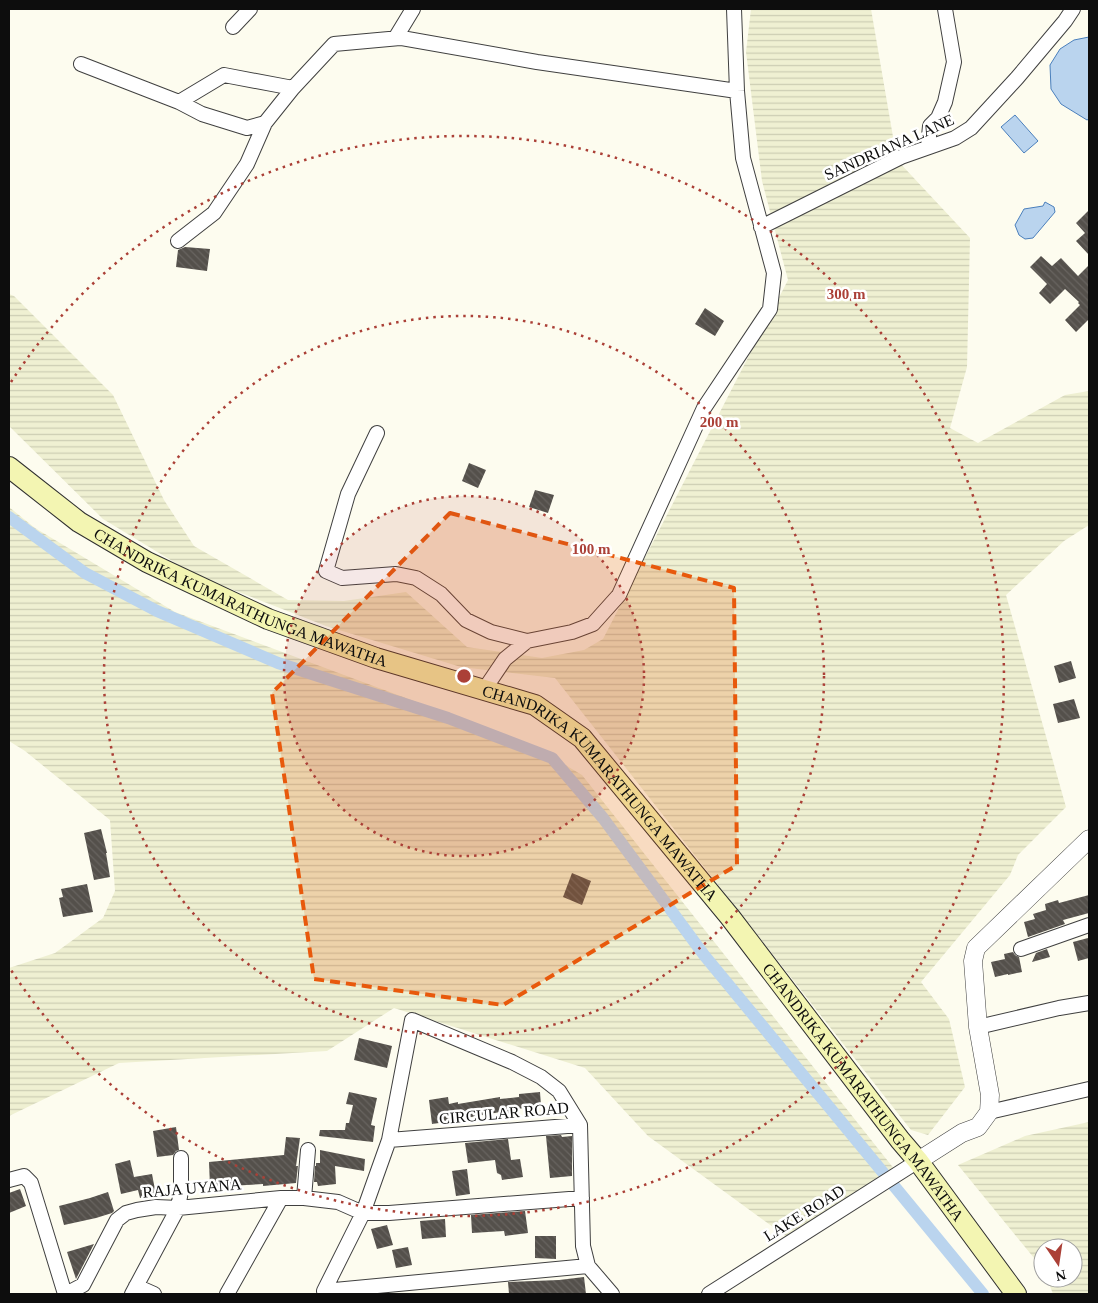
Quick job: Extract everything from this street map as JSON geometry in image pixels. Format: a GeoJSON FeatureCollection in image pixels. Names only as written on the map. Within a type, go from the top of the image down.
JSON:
{"type":"FeatureCollection","features":[{"type":"Feature","properties":{"kind":"main road","name":"CHANDRIKA KUMARATHUNGA MAWATHA"},"geometry":{"type":"LineString","coordinates":[[9,467],[79,522],[148,562],[268,619],[376,658],[535,706],[582,738],[730,917],[900,1140],[913,1164],[1016,1294]]}},
{"type":"Feature","properties":{"kind":"street"},"geometry":{"type":"LineString","coordinates":[[233,27],[250,9]]}},
{"type":"Feature","properties":{"kind":"street"},"geometry":{"type":"LineString","coordinates":[[400,38],[396,37],[413,9]]}},
{"type":"Feature","properties":{"kind":"street"},"geometry":{"type":"LineString","coordinates":[[377,433],[348,494],[326,571],[342,578],[396,574],[416,578],[441,594],[466,620],[491,632],[527,641],[572,632],[593,624],[619,595],[704,408],[770,309],[774,273],[743,158],[737,91],[734,9]]}},
{"type":"Feature","properties":{"kind":"street"},"geometry":{"type":"LineString","coordinates":[[928,147],[930,126],[938,118],[945,102],[954,62],[945,9]]}},
{"type":"Feature","properties":{"kind":"street","name":"SANDRIANA LANE"},"geometry":{"type":"LineString","coordinates":[[761,227],[901,157],[956,138],[971,128],[1017,78],[1073,9]]}},
{"type":"Feature","properties":{"kind":"street"},"geometry":{"type":"LineString","coordinates":[[178,241],[214,212],[248,164],[265,123],[293,88],[334,44],[400,38],[537,62],[737,91]]}},
{"type":"Feature","properties":{"kind":"street"},"geometry":{"type":"LineString","coordinates":[[81,64],[178,102],[202,114],[247,128],[265,123]]}},
{"type":"Feature","properties":{"kind":"street"},"geometry":{"type":"LineString","coordinates":[[178,102],[224,76],[293,88]]}},
{"type":"Feature","properties":{"kind":"street"},"geometry":{"type":"LineString","coordinates":[[484,690],[505,660],[527,641]]}},
{"type":"Feature","properties":{"kind":"street"},"geometry":{"type":"LineString","coordinates":[[913,1164],[962,1134],[978,1127],[989,1112],[990,1095],[978,1027],[973,961],[976,948],[1087,847]]}},
{"type":"Feature","properties":{"kind":"street"},"geometry":{"type":"LineString","coordinates":[[1021,948],[1089,925]]}},
{"type":"Feature","properties":{"kind":"street"},"geometry":{"type":"LineString","coordinates":[[978,1027],[1060,1008],[1089,1004]]}},
{"type":"Feature","properties":{"kind":"street"},"geometry":{"type":"LineString","coordinates":[[580,1125],[559,1091],[541,1077],[512,1062],[412,1020],[389,1140],[363,1213],[324,1291],[588,1266]]}},
{"type":"Feature","properties":{"kind":"street"},"geometry":{"type":"LineString","coordinates":[[989,1112],[1089,1089]]}},
{"type":"Feature","properties":{"kind":"street","name":"CIRCULAR ROAD"},"geometry":{"type":"LineString","coordinates":[[389,1140],[580,1125],[583,1246],[588,1266],[612,1294]]}},
{"type":"Feature","properties":{"kind":"street"},"geometry":{"type":"LineString","coordinates":[[304,1198],[308,1150]]}},
{"type":"Feature","properties":{"kind":"street"},"geometry":{"type":"LineString","coordinates":[[154,1294],[134,1290],[178,1208],[181,1192],[182,1158]]}},
{"type":"Feature","properties":{"kind":"street","name":"LAKE ROAD"},"geometry":{"type":"LineString","coordinates":[[708,1294],[913,1164]]}},
{"type":"Feature","properties":{"kind":"street"},"geometry":{"type":"LineString","coordinates":[[9,1180],[24,1176],[31,1183],[65,1294]]}},
{"type":"Feature","properties":{"kind":"street"},"geometry":{"type":"LineString","coordinates":[[227,1294],[281,1198]]}},
{"type":"Feature","properties":{"kind":"street","name":"RAJA UYANA"},"geometry":{"type":"LineString","coordinates":[[65,1294],[83,1285],[117,1220],[126,1212],[281,1198],[304,1198],[338,1202],[363,1213]]}},
{"type":"Feature","properties":{"kind":"street"},"geometry":{"type":"LineString","coordinates":[[363,1213],[389,1213],[582,1198]]}},
{"type":"Feature","properties":{"kind":"highlighted area"},"geometry":{"type":"Polygon","coordinates":[[[450,513],[734,588],[737,865],[503,1005],[314,979],[272,693],[450,513]]]}},
{"type":"Feature","properties":{"kind":"green space"},"geometry":{"type":"Polygon","coordinates":[[[751,9],[871,9],[897,160],[970,238],[967,367],[950,428],[978,443],[1065,395],[1089,391],[1089,525],[1064,541],[1006,595],[1066,807],[1018,855],[1010,875],[921,982],[949,1019],[965,1087],[928,1135],[911,1130],[555,678],[461,667],[326,626],[197,576],[103,519],[9,426],[9,294],[14,296],[113,395],[164,500],[194,546],[288,600],[344,601],[406,592],[467,647],[542,658],[584,650],[603,639],[788,280],[762,181],[746,52],[751,9]]]}},
{"type":"Feature","properties":{"kind":"green space"},"geometry":{"type":"Polygon","coordinates":[[[9,507],[35,528],[175,612],[532,745],[582,775],[895,1170],[788,1238],[648,1136],[585,1068],[394,1008],[327,1051],[119,1063],[9,1116],[9,968],[55,953],[103,918],[115,891],[110,820],[25,751],[9,741],[9,507]]]}},
{"type":"Feature","properties":{"kind":"green space"},"geometry":{"type":"Polygon","coordinates":[[[1089,1122],[1089,1294],[1053,1294],[1051,1288],[1083,1288],[1083,1238],[1033,1238],[1033,1257],[958,1165],[1025,1136],[1089,1122]]]}},
{"type":"Feature","properties":{"kind":"water"},"geometry":{"type":"Polygon","coordinates":[[[1089,37],[1089,119],[1087,120],[1061,104],[1051,89],[1050,65],[1060,49],[1074,40],[1089,37]]]}},
{"type":"Feature","properties":{"kind":"water"},"geometry":{"type":"Polygon","coordinates":[[[1015,115],[1038,141],[1024,153],[1001,127],[1015,115]]]}},
{"type":"Feature","properties":{"kind":"water"},"geometry":{"type":"Polygon","coordinates":[[[1045,202],[1054,207],[1055,212],[1033,238],[1025,239],[1019,235],[1015,225],[1024,209],[1043,206],[1045,202]]]}},
{"type":"Feature","properties":{"kind":"building"},"geometry":{"type":"Polygon","coordinates":[[[1089,210],[1089,255],[1076,241],[1085,233],[1076,223],[1089,210]]]}},
{"type":"Feature","properties":{"kind":"building"},"geometry":{"type":"Polygon","coordinates":[[[185,247],[210,249],[207,271],[176,267],[178,250],[185,247]]]}},
{"type":"Feature","properties":{"kind":"building"},"geometry":{"type":"Polygon","coordinates":[[[1041,256],[1052,266],[1061,258],[1078,276],[1089,265],[1089,319],[1076,332],[1065,320],[1080,305],[1079,302],[1065,289],[1050,304],[1039,293],[1047,284],[1030,267],[1041,256]]]}},
{"type":"Feature","properties":{"kind":"building"},"geometry":{"type":"Polygon","coordinates":[[[705,308],[724,321],[715,336],[695,324],[705,308]]]}},
{"type":"Feature","properties":{"kind":"building"},"geometry":{"type":"Polygon","coordinates":[[[469,463],[486,470],[478,488],[462,481],[469,463]]]}},
{"type":"Feature","properties":{"kind":"building"},"geometry":{"type":"Polygon","coordinates":[[[535,490],[554,495],[548,513],[529,507],[535,490]]]}},
{"type":"Feature","properties":{"kind":"building"},"geometry":{"type":"Polygon","coordinates":[[[1071,661],[1076,678],[1059,683],[1054,666],[1071,661]]]}},
{"type":"Feature","properties":{"kind":"building"},"geometry":{"type":"Polygon","coordinates":[[[1074,699],[1080,718],[1058,723],[1053,704],[1074,699]]]}},
{"type":"Feature","properties":{"kind":"building"},"geometry":{"type":"Polygon","coordinates":[[[101,829],[110,877],[94,880],[84,833],[101,829]]]}},
{"type":"Feature","properties":{"kind":"building"},"geometry":{"type":"Polygon","coordinates":[[[572,873],[591,881],[582,905],[563,897],[572,873]]]}},
{"type":"Feature","properties":{"kind":"building"},"geometry":{"type":"Polygon","coordinates":[[[87,884],[93,912],[63,917],[59,898],[63,897],[61,889],[87,884]]]}},
{"type":"Feature","properties":{"kind":"building"},"geometry":{"type":"Polygon","coordinates":[[[1089,895],[1089,913],[1063,920],[1065,924],[1028,937],[1024,922],[1035,919],[1033,914],[1046,910],[1045,904],[1058,900],[1059,903],[1089,895]]]}},
{"type":"Feature","properties":{"kind":"building"},"geometry":{"type":"Polygon","coordinates":[[[1088,938],[1089,958],[1078,961],[1073,942],[1088,938]]]}},
{"type":"Feature","properties":{"kind":"building"},"geometry":{"type":"Polygon","coordinates":[[[1047,949],[1050,957],[1032,962],[1036,953],[1047,949]]]}},
{"type":"Feature","properties":{"kind":"building"},"geometry":{"type":"Polygon","coordinates":[[[1013,952],[1019,957],[1022,972],[995,977],[991,962],[1005,959],[1004,954],[1013,952]]]}},
{"type":"Feature","properties":{"kind":"building"},"geometry":{"type":"Polygon","coordinates":[[[359,1038],[392,1046],[387,1068],[354,1060],[359,1038]]]}},
{"type":"Feature","properties":{"kind":"building"},"geometry":{"type":"Polygon","coordinates":[[[349,1092],[377,1098],[371,1125],[375,1126],[373,1142],[319,1136],[320,1130],[345,1130],[346,1123],[349,1123],[353,1105],[346,1104],[349,1092]]]}},
{"type":"Feature","properties":{"kind":"building"},"geometry":{"type":"Polygon","coordinates":[[[540,1092],[541,1106],[516,1109],[517,1116],[506,1117],[506,1111],[432,1124],[429,1100],[448,1097],[449,1104],[458,1102],[458,1104],[500,1097],[500,1099],[519,1097],[519,1094],[540,1092]]]}},
{"type":"Feature","properties":{"kind":"building"},"geometry":{"type":"Polygon","coordinates":[[[176,1127],[179,1150],[173,1155],[157,1157],[153,1131],[176,1127]]]}},
{"type":"Feature","properties":{"kind":"building"},"geometry":{"type":"Polygon","coordinates":[[[561,1135],[562,1137],[572,1136],[572,1176],[550,1178],[546,1136],[561,1135]]]}},
{"type":"Feature","properties":{"kind":"building"},"geometry":{"type":"Polygon","coordinates":[[[286,1137],[300,1138],[296,1166],[298,1166],[296,1183],[210,1187],[209,1162],[284,1155],[286,1137]]]}},
{"type":"Feature","properties":{"kind":"building"},"geometry":{"type":"Polygon","coordinates":[[[508,1139],[511,1160],[520,1159],[523,1177],[502,1180],[501,1175],[497,1173],[495,1160],[468,1163],[465,1143],[508,1139]]]}},
{"type":"Feature","properties":{"kind":"building"},"geometry":{"type":"Polygon","coordinates":[[[320,1150],[365,1159],[364,1171],[335,1166],[336,1184],[318,1186],[317,1182],[314,1182],[315,1166],[316,1163],[320,1163],[320,1150]]]}},
{"type":"Feature","properties":{"kind":"building"},"geometry":{"type":"Polygon","coordinates":[[[130,1160],[134,1177],[152,1174],[156,1195],[140,1198],[138,1190],[121,1194],[115,1164],[130,1160]]]}},
{"type":"Feature","properties":{"kind":"building"},"geometry":{"type":"Polygon","coordinates":[[[467,1169],[470,1194],[456,1196],[452,1171],[467,1169]]]}},
{"type":"Feature","properties":{"kind":"building"},"geometry":{"type":"Polygon","coordinates":[[[20,1189],[26,1206],[9,1213],[9,1193],[20,1189]]]}},
{"type":"Feature","properties":{"kind":"building"},"geometry":{"type":"Polygon","coordinates":[[[108,1192],[114,1211],[112,1213],[64,1225],[59,1206],[108,1192]]]}},
{"type":"Feature","properties":{"kind":"building"},"geometry":{"type":"Polygon","coordinates":[[[525,1211],[528,1233],[505,1236],[504,1231],[472,1233],[471,1215],[525,1211]]]}},
{"type":"Feature","properties":{"kind":"building"},"geometry":{"type":"Polygon","coordinates":[[[445,1219],[446,1237],[422,1239],[420,1221],[445,1219]]]}},
{"type":"Feature","properties":{"kind":"building"},"geometry":{"type":"Polygon","coordinates":[[[387,1225],[393,1245],[377,1249],[371,1229],[387,1225]]]}},
{"type":"Feature","properties":{"kind":"building"},"geometry":{"type":"Polygon","coordinates":[[[535,1236],[556,1236],[556,1259],[535,1258],[535,1236]]]}},
{"type":"Feature","properties":{"kind":"building"},"geometry":{"type":"Polygon","coordinates":[[[94,1244],[76,1279],[67,1252],[94,1244]]]}},
{"type":"Feature","properties":{"kind":"building"},"geometry":{"type":"Polygon","coordinates":[[[408,1247],[412,1265],[396,1268],[392,1250],[408,1247]]]}},
{"type":"Feature","properties":{"kind":"building"},"geometry":{"type":"Polygon","coordinates":[[[584,1277],[586,1294],[509,1294],[508,1282],[584,1277]]]}},
{"type":"Feature","properties":{"kind":"waterway"},"geometry":{"type":"LineString","coordinates":[[9,517],[85,573],[157,611],[278,663],[448,718],[552,758],[603,818],[704,955],[983,1294]]}}]}
